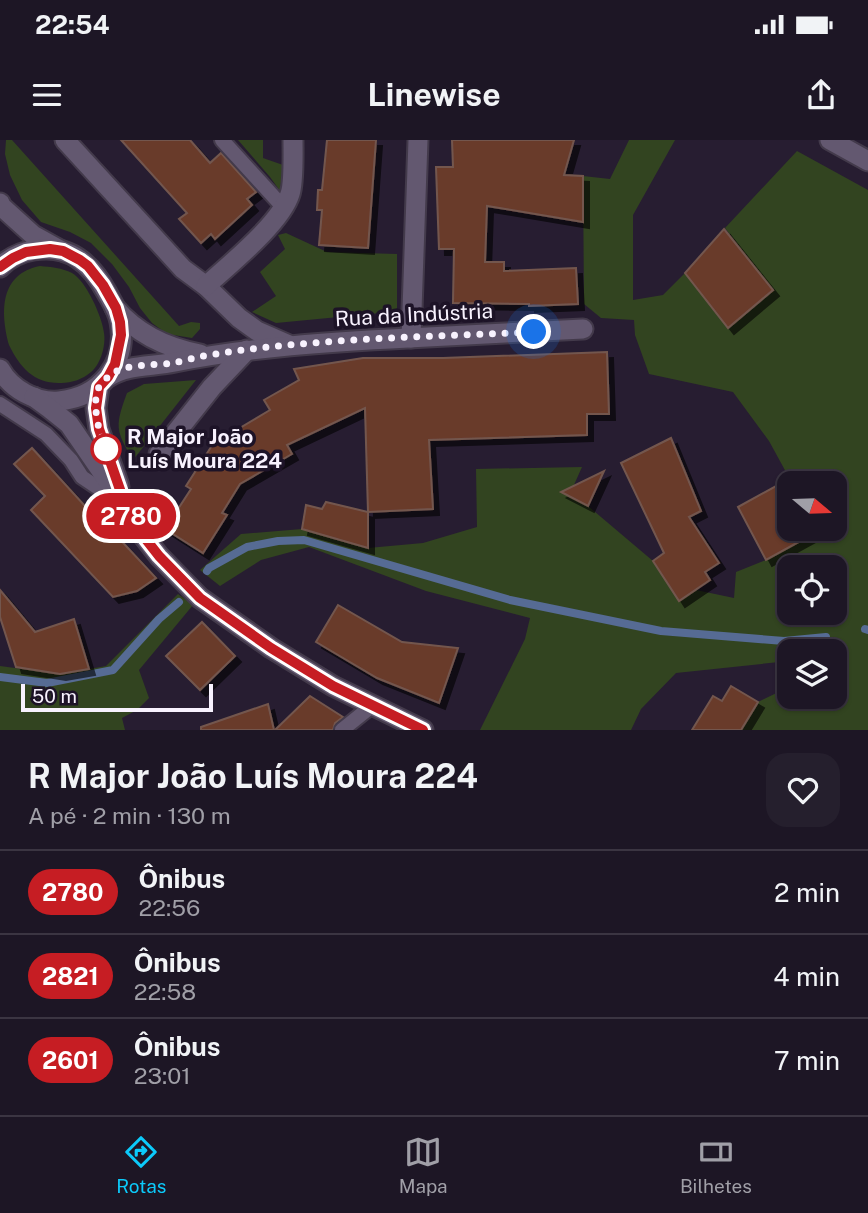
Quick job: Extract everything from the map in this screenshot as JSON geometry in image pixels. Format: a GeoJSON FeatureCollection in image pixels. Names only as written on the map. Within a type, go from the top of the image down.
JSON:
{"type":"FeatureCollection","features":[{"type":"Feature","properties":{"kind":"street"},"geometry":{"type":"LineString","coordinates":[[65,140],[183,269],[257,331],[290,345]]}},
{"type":"Feature","properties":{"kind":"street"},"geometry":{"type":"LineString","coordinates":[[206,286],[279,215],[290,193],[293,140]]}},
{"type":"Feature","properties":{"kind":"street"},"geometry":{"type":"LineString","coordinates":[[411,338],[418,140]]}},
{"type":"Feature","properties":{"kind":"street"},"geometry":{"type":"LineString","coordinates":[[831,140],[868,161]]}},
{"type":"Feature","properties":{"kind":"street"},"geometry":{"type":"LineString","coordinates":[[0,226],[1,204]]}},
{"type":"Feature","properties":{"kind":"street"},"geometry":{"type":"LineString","coordinates":[[1,204],[33,235],[88,266],[97,275],[116,308],[121,335],[115,364],[103,382],[96,408],[99,429],[126,507]]}},
{"type":"Feature","properties":{"kind":"street"},"geometry":{"type":"LineString","coordinates":[[0,267],[26,252],[50,249],[63,251]]}},
{"type":"Feature","properties":{"kind":"street","name":"Rua da Indústria"},"geometry":{"type":"LineString","coordinates":[[116,308],[131,324],[147,335],[174,348],[208,355]]}},
{"type":"Feature","properties":{"kind":"street","name":"Rua da Indústria"},"geometry":{"type":"LineString","coordinates":[[34,397],[60,401],[75,397],[117,371],[247,350],[290,345],[583,329]]}},
{"type":"Feature","properties":{"kind":"street"},"geometry":{"type":"LineString","coordinates":[[159,454],[212,387],[247,350]]}},
{"type":"Feature","properties":{"kind":"street"},"geometry":{"type":"LineString","coordinates":[[4,377],[60,416],[76,433],[137,528],[159,556],[200,598],[271,648],[333,686],[423,730]]}},
{"type":"Feature","properties":{"kind":"lane"},"geometry":{"type":"LineString","coordinates":[[222,140],[283,207]]}},
{"type":"Feature","properties":{"kind":"lane"},"geometry":{"type":"LineString","coordinates":[[0,404],[46,434],[71,460],[82,477],[126,507]]}},
{"type":"Feature","properties":{"kind":"lane"},"geometry":{"type":"LineString","coordinates":[[342,730],[373,705]]}},
{"type":"Feature","properties":{"kind":"green space"},"geometry":{"type":"Polygon","coordinates":[[[6,140],[12,140],[179,326],[191,322],[200,323],[200,329],[192,338],[167,334],[152,323],[112,264],[91,243],[41,222],[22,200],[10,175],[5,154],[6,140]]]}},
{"type":"Feature","properties":{"kind":"green space"},"geometry":{"type":"Polygon","coordinates":[[[238,140],[263,140],[263,158],[283,165],[280,191],[270,177],[238,140]]]}},
{"type":"Feature","properties":{"kind":"green space"},"geometry":{"type":"Polygon","coordinates":[[[629,140],[675,140],[633,215],[633,300],[663,295],[685,273],[728,328],[773,290],[725,228],[797,151],[868,190],[868,730],[741,730],[758,702],[777,693],[777,709],[847,709],[847,639],[777,639],[777,662],[676,673],[641,709],[631,730],[480,730],[525,639],[530,618],[426,591],[309,547],[261,560],[220,586],[200,570],[241,534],[302,529],[368,548],[423,543],[477,527],[476,469],[582,467],[569,496],[588,506],[653,561],[679,601],[696,590],[734,598],[736,572],[801,541],[847,541],[847,471],[785,471],[769,441],[733,392],[649,374],[635,335],[634,320],[601,318],[584,304],[583,176],[610,179],[629,140]]]}},
{"type":"Feature","properties":{"kind":"green space"},"geometry":{"type":"Polygon","coordinates":[[[286,233],[327,252],[397,254],[397,310],[276,323],[252,312],[276,296],[260,272],[285,249],[278,235],[286,233]]]}},
{"type":"Feature","properties":{"kind":"green space"},"geometry":{"type":"Polygon","coordinates":[[[40,266],[72,273],[83,283],[97,309],[104,333],[102,354],[95,369],[81,379],[65,383],[43,381],[23,367],[9,345],[4,319],[6,296],[17,277],[40,266]]]}},
{"type":"Feature","properties":{"kind":"green space"},"geometry":{"type":"Polygon","coordinates":[[[196,380],[133,460],[119,428],[120,413],[127,393],[144,384],[196,380]]]}},
{"type":"Feature","properties":{"kind":"green space"},"geometry":{"type":"Polygon","coordinates":[[[178,594],[193,605],[139,670],[149,698],[137,710],[122,718],[125,730],[0,730],[0,666],[60,674],[106,666],[178,594]]]}},
{"type":"Feature","properties":{"kind":"building"},"geometry":{"type":"Polygon","coordinates":[[[121,140],[190,140],[210,163],[221,153],[256,192],[247,199],[252,205],[215,239],[211,234],[201,243],[179,219],[187,213],[121,140]]]}},
{"type":"Feature","properties":{"kind":"building"},"geometry":{"type":"Polygon","coordinates":[[[327,140],[376,140],[368,248],[319,245],[322,210],[317,210],[318,190],[322,190],[327,140]]]}},
{"type":"Feature","properties":{"kind":"building"},"geometry":{"type":"Polygon","coordinates":[[[452,140],[574,140],[564,175],[583,176],[583,222],[487,206],[485,262],[504,262],[504,271],[576,268],[578,304],[529,306],[453,303],[454,249],[439,249],[436,167],[453,167],[452,140]]]}},
{"type":"Feature","properties":{"kind":"building"},"geometry":{"type":"Polygon","coordinates":[[[724,229],[773,290],[728,328],[685,273],[724,229]]]}},
{"type":"Feature","properties":{"kind":"building"},"geometry":{"type":"Polygon","coordinates":[[[607,352],[609,414],[587,414],[587,435],[429,440],[433,509],[368,512],[365,408],[287,445],[292,454],[240,484],[222,513],[227,515],[203,553],[165,529],[191,489],[186,486],[213,444],[270,410],[264,400],[299,380],[294,369],[363,358],[607,352]]]}},
{"type":"Feature","properties":{"kind":"building"},"geometry":{"type":"Polygon","coordinates":[[[671,438],[701,511],[689,517],[719,563],[705,572],[710,580],[679,601],[653,561],[664,553],[621,463],[671,438]]]}},
{"type":"Feature","properties":{"kind":"building"},"geometry":{"type":"Polygon","coordinates":[[[32,448],[156,578],[137,591],[113,597],[31,510],[45,496],[14,464],[32,448]]]}},
{"type":"Feature","properties":{"kind":"building"},"geometry":{"type":"Polygon","coordinates":[[[604,471],[588,506],[561,492],[604,471]]]}},
{"type":"Feature","properties":{"kind":"building"},"geometry":{"type":"Polygon","coordinates":[[[777,486],[777,541],[800,541],[766,560],[738,507],[777,486]]]}},
{"type":"Feature","properties":{"kind":"building"},"geometry":{"type":"Polygon","coordinates":[[[326,502],[368,512],[368,548],[302,529],[306,505],[322,509],[326,502]]]}},
{"type":"Feature","properties":{"kind":"building"},"geometry":{"type":"Polygon","coordinates":[[[0,590],[35,632],[74,619],[89,669],[60,674],[16,667],[0,617],[0,590]]]}},
{"type":"Feature","properties":{"kind":"building"},"geometry":{"type":"Polygon","coordinates":[[[338,605],[402,642],[458,648],[439,703],[377,678],[316,642],[338,605]]]}},
{"type":"Feature","properties":{"kind":"building"},"geometry":{"type":"Polygon","coordinates":[[[202,622],[235,656],[200,690],[166,656],[202,622]]]}},
{"type":"Feature","properties":{"kind":"building"},"geometry":{"type":"Polygon","coordinates":[[[731,686],[758,702],[741,730],[692,730],[713,696],[722,701],[731,686]]]}},
{"type":"Feature","properties":{"kind":"building"},"geometry":{"type":"Polygon","coordinates":[[[310,696],[343,717],[335,723],[333,730],[275,730],[310,696]]]}},
{"type":"Feature","properties":{"kind":"building"},"geometry":{"type":"Polygon","coordinates":[[[268,704],[274,730],[201,730],[201,727],[268,704]]]}},
{"type":"Feature","properties":{"kind":"waterway"},"geometry":{"type":"LineString","coordinates":[[207,571],[247,547],[278,541],[304,540],[510,600],[661,631],[784,641],[826,637]]}},
{"type":"Feature","properties":{"kind":"waterway"},"geometry":{"type":"LineString","coordinates":[[0,677],[47,683],[113,670],[159,619],[179,602]]}},
{"type":"Feature","properties":{"kind":"bus line","name":"2780"},"geometry":{"type":"LineString","coordinates":[[0,267],[26,252],[39,249],[63,251],[80,260],[97,275],[116,308],[121,335],[119,350],[108,377],[99,387],[96,408],[99,429],[126,507],[137,528],[159,556],[200,598],[271,648],[333,686],[423,730]]}},
{"type":"Feature","properties":{"kind":"place","name":"R Major João Luís Moura 224"},"geometry":{"type":"Point","coordinates":[106,449]}},
{"type":"Feature","properties":{"kind":"route"},"geometry":{"type":"LineString","coordinates":[[106,449],[96,408],[99,387],[117,371],[208,355],[290,345],[534,332]]}}]}
